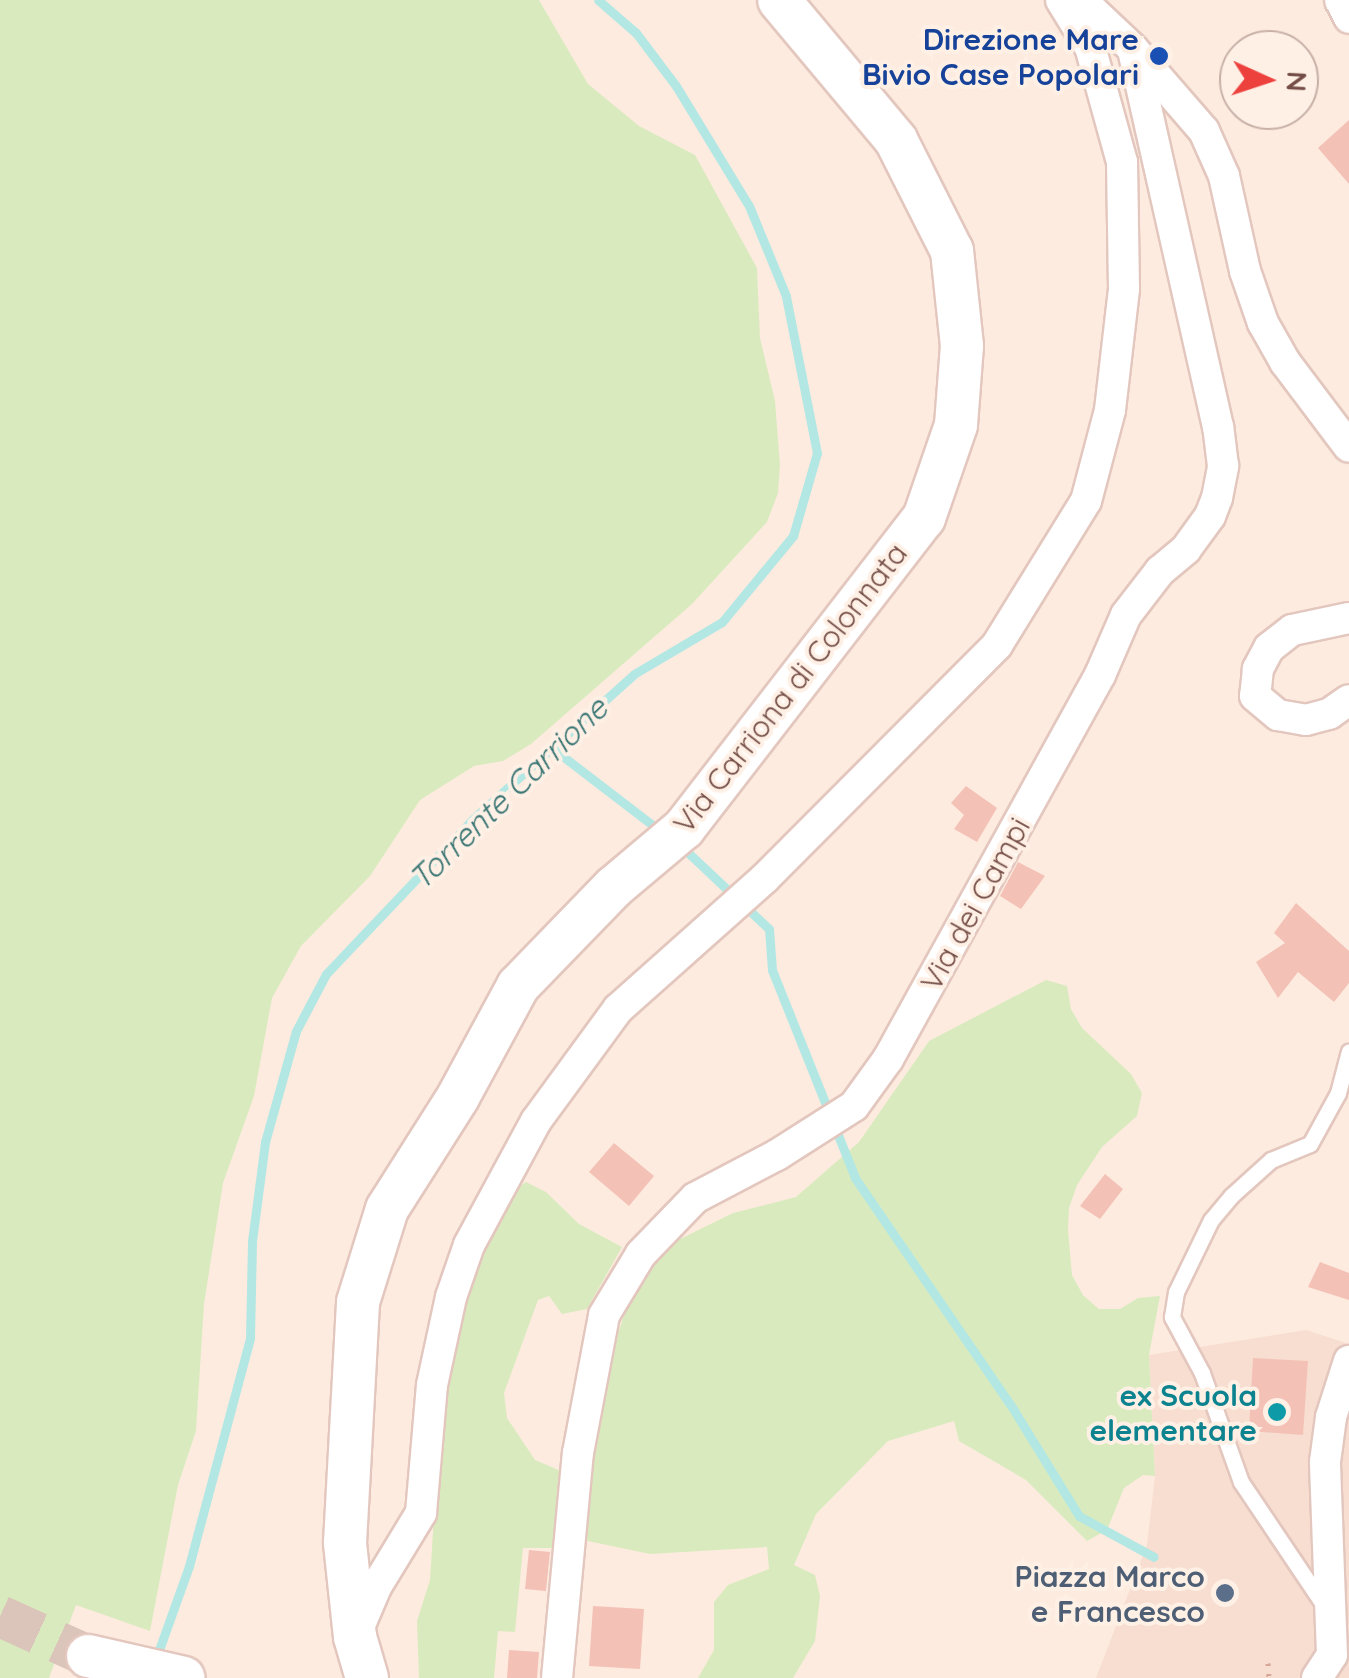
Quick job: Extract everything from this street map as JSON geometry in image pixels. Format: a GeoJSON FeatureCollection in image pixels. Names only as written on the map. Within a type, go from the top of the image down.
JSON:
{"type":"FeatureCollection","features":[{"type":"Feature","properties":{"kind":"main road","name":"Via Carriona di Colonnata"},"geometry":{"type":"LineString","coordinates":[[367,1678],[355,1636],[345,1543],[358,1302],[388,1210],[458,1097],[518,986],[614,887],[684,828],[924,518],[956,426],[962,346],[952,251],[896,140],[778,0]]}},
{"type":"Feature","properties":{"kind":"main road","name":"Via Carriona di Colonnata"},"geometry":{"type":"LineString","coordinates":[[345,1678],[355,1636]]}},
{"type":"Feature","properties":{"kind":"main road"},"geometry":{"type":"LineString","coordinates":[[110,1666],[184,1678]]}},
{"type":"Feature","properties":{"kind":"street"},"geometry":{"type":"LineString","coordinates":[[355,1636],[376,1586],[421,1513],[432,1385],[451,1297],[469,1245],[536,1121],[618,1009],[766,878],[997,645],[1086,501],[1110,410],[1124,290],[1122,162],[1090,46],[1061,0]]}},
{"type":"Feature","properties":{"kind":"street"},"geometry":{"type":"LineString","coordinates":[[1080,0],[1133,49],[1204,131],[1224,176],[1245,271],[1263,322],[1285,362],[1349,447]]}},
{"type":"Feature","properties":{"kind":"street"},"geometry":{"type":"LineString","coordinates":[[1340,0],[1349,18]]}},
{"type":"Feature","properties":{"kind":"street","name":"Via dei Campi"},"geometry":{"type":"LineString","coordinates":[[557,1678],[578,1454],[604,1315],[642,1254],[695,1198],[777,1155],[854,1106],[888,1060],[993,874],[1100,675],[1126,615],[1160,571],[1186,548],[1210,516],[1217,498],[1222,466],[1218,427],[1133,49]]}},
{"type":"Feature","properties":{"kind":"street"},"geometry":{"type":"LineString","coordinates":[[1349,618],[1292,630],[1269,648],[1258,669],[1255,696],[1278,715],[1306,720],[1329,714],[1349,700]]}},
{"type":"Feature","properties":{"kind":"street"},"geometry":{"type":"LineString","coordinates":[[1317,1678],[1332,1655],[1325,1462],[1331,1417],[1349,1361]]}},
{"type":"Feature","properties":{"kind":"lane"},"geometry":{"type":"LineString","coordinates":[[1333,1619],[1241,1482],[1202,1373],[1172,1317],[1176,1292],[1211,1220],[1230,1196],[1271,1160],[1310,1144],[1321,1131],[1349,1051]]}},
{"type":"Feature","properties":{"kind":"path"},"geometry":{"type":"LineString","coordinates":[[1268,1663],[1269,1678]]}},
{"type":"Feature","properties":{"kind":"shaded area"},"geometry":{"type":"Polygon","coordinates":[[[1306,1330],[1349,1344],[1349,1678],[1096,1678],[1147,1545],[1155,1476],[1149,1355],[1306,1330]]]}},
{"type":"Feature","properties":{"kind":"green space"},"geometry":{"type":"Polygon","coordinates":[[[0,0],[539,0],[588,84],[639,126],[695,155],[757,268],[760,338],[775,401],[780,465],[778,493],[767,522],[692,604],[531,744],[503,761],[474,766],[420,800],[370,876],[301,946],[272,998],[254,1096],[223,1183],[204,1304],[196,1431],[178,1485],[150,1631],[76,1605],[49,1678],[0,1678],[0,0]]]}},
{"type":"Feature","properties":{"kind":"green space"},"geometry":{"type":"Polygon","coordinates":[[[1046,980],[1067,986],[1071,1009],[1082,1028],[1131,1074],[1142,1093],[1137,1116],[1102,1147],[1077,1185],[1069,1208],[1068,1230],[1072,1275],[1083,1295],[1099,1309],[1120,1309],[1138,1298],[1160,1296],[1149,1355],[1155,1476],[1143,1475],[1124,1488],[1107,1530],[1087,1541],[1026,1480],[959,1441],[954,1421],[888,1441],[816,1514],[794,1565],[815,1575],[820,1596],[815,1641],[793,1678],[698,1678],[714,1650],[714,1602],[728,1585],[769,1569],[767,1547],[650,1554],[583,1540],[605,1374],[624,1315],[643,1278],[670,1244],[733,1213],[796,1197],[859,1142],[929,1041],[1046,980]]]}},
{"type":"Feature","properties":{"kind":"green space"},"geometry":{"type":"Polygon","coordinates":[[[526,1182],[546,1192],[579,1224],[622,1247],[587,1309],[562,1314],[549,1296],[538,1300],[504,1393],[507,1418],[535,1460],[561,1471],[554,1548],[523,1548],[515,1632],[498,1631],[494,1678],[419,1678],[417,1621],[430,1580],[442,1387],[471,1272],[505,1196],[526,1182]]]}},
{"type":"Feature","properties":{"kind":"building"},"geometry":{"type":"Polygon","coordinates":[[[1349,120],[1349,184],[1318,148],[1349,120]]]}},
{"type":"Feature","properties":{"kind":"building"},"geometry":{"type":"Polygon","coordinates":[[[966,786],[997,808],[977,842],[954,829],[964,815],[951,803],[966,786]]]}},
{"type":"Feature","properties":{"kind":"building"},"geometry":{"type":"Polygon","coordinates":[[[1018,862],[1045,876],[1021,909],[1000,896],[1018,862]]]}},
{"type":"Feature","properties":{"kind":"building"},"geometry":{"type":"Polygon","coordinates":[[[1296,903],[1349,951],[1349,983],[1334,1002],[1298,972],[1278,998],[1256,962],[1285,943],[1274,933],[1296,903]]]}},
{"type":"Feature","properties":{"kind":"building"},"geometry":{"type":"Polygon","coordinates":[[[614,1143],[654,1176],[629,1206],[589,1172],[614,1143]]]}},
{"type":"Feature","properties":{"kind":"building"},"geometry":{"type":"Polygon","coordinates":[[[1105,1174],[1123,1189],[1100,1219],[1080,1206],[1105,1174]]]}},
{"type":"Feature","properties":{"kind":"building"},"geometry":{"type":"Polygon","coordinates":[[[1320,1262],[1349,1273],[1349,1300],[1308,1287],[1320,1262]]]}},
{"type":"Feature","properties":{"kind":"building","name":"ex Scuola elementare"},"geometry":{"type":"Polygon","coordinates":[[[1253,1358],[1308,1361],[1303,1435],[1249,1431],[1253,1358]]]}},
{"type":"Feature","properties":{"kind":"building"},"geometry":{"type":"Polygon","coordinates":[[[529,1550],[550,1552],[546,1591],[525,1589],[529,1550]]]}},
{"type":"Feature","properties":{"kind":"building"},"geometry":{"type":"Polygon","coordinates":[[[593,1606],[644,1609],[640,1669],[589,1666],[593,1606]]]}},
{"type":"Feature","properties":{"kind":"building"},"geometry":{"type":"Polygon","coordinates":[[[509,1650],[539,1652],[537,1678],[507,1678],[509,1650]]]}},
{"type":"Feature","properties":{"kind":"waterway","name":"Torrente Carrione"},"geometry":{"type":"LineString","coordinates":[[155,1661],[189,1566],[250,1338],[252,1241],[265,1142],[296,1031],[326,974],[476,816],[634,674],[722,622],[793,536],[817,453],[786,296],[749,206],[676,86],[636,33],[598,0]]}},
{"type":"Feature","properties":{"kind":"waterway"},"geometry":{"type":"LineString","coordinates":[[552,748],[660,831]]}},
{"type":"Feature","properties":{"kind":"waterway"},"geometry":{"type":"LineString","coordinates":[[681,846],[769,929],[772,970],[855,1178],[1015,1412],[1079,1516],[1154,1557]]}},
{"type":"Feature","properties":{"kind":"tunnel"},"geometry":{"type":"LineString","coordinates":[[0,1616],[88,1656]]}},
{"type":"Feature","properties":{"kind":"place","name":"Direzione Mare Bivio Case Popolari"},"geometry":{"type":"Point","coordinates":[1159,56]}},
{"type":"Feature","properties":{"kind":"place","name":"ex Scuola elementare"},"geometry":{"type":"Point","coordinates":[1277,1412]}},
{"type":"Feature","properties":{"kind":"place","name":"Piazza Marco e Francesco"},"geometry":{"type":"Point","coordinates":[1225,1593]}}]}
